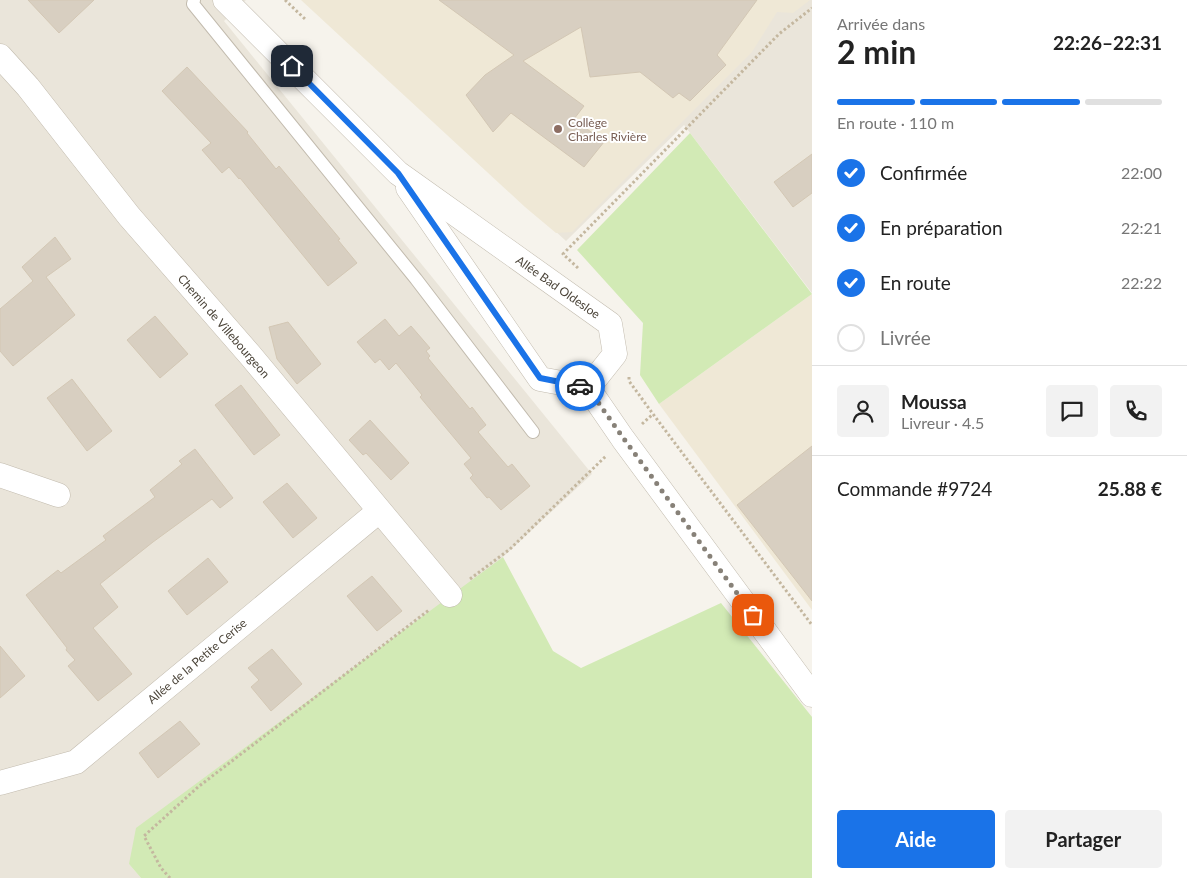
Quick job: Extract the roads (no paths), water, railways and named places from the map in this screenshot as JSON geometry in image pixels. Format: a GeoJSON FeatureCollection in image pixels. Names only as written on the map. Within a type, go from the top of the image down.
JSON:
{"type":"FeatureCollection","features":[{"type":"Feature","properties":{"kind":"street","name":"Allée Bad Oldesloe"},"geometry":{"type":"LineString","coordinates":[[225,0],[398,173],[610,324],[615,354],[588,388],[540,378],[398,173]]}},
{"type":"Feature","properties":{"kind":"street","name":"Chemin de Villebourgeon"},"geometry":{"type":"LineString","coordinates":[[0,56],[28,87],[129,216],[250,355],[450,595]]}},
{"type":"Feature","properties":{"kind":"street"},"geometry":{"type":"LineString","coordinates":[[588,388],[812,694]]}},
{"type":"Feature","properties":{"kind":"street"},"geometry":{"type":"LineString","coordinates":[[0,475],[58,495]]}},
{"type":"Feature","properties":{"kind":"street","name":"Allée de la Petite Cerise"},"geometry":{"type":"LineString","coordinates":[[0,783],[76,762],[380,511]]}},
{"type":"Feature","properties":{"kind":"lane"},"geometry":{"type":"LineString","coordinates":[[194,0],[193,4],[416,279],[533,432]]}},
{"type":"Feature","properties":{"kind":"place","name":"Collège Charles Rivière"},"geometry":{"type":"Point","coordinates":[558,129]}}]}
